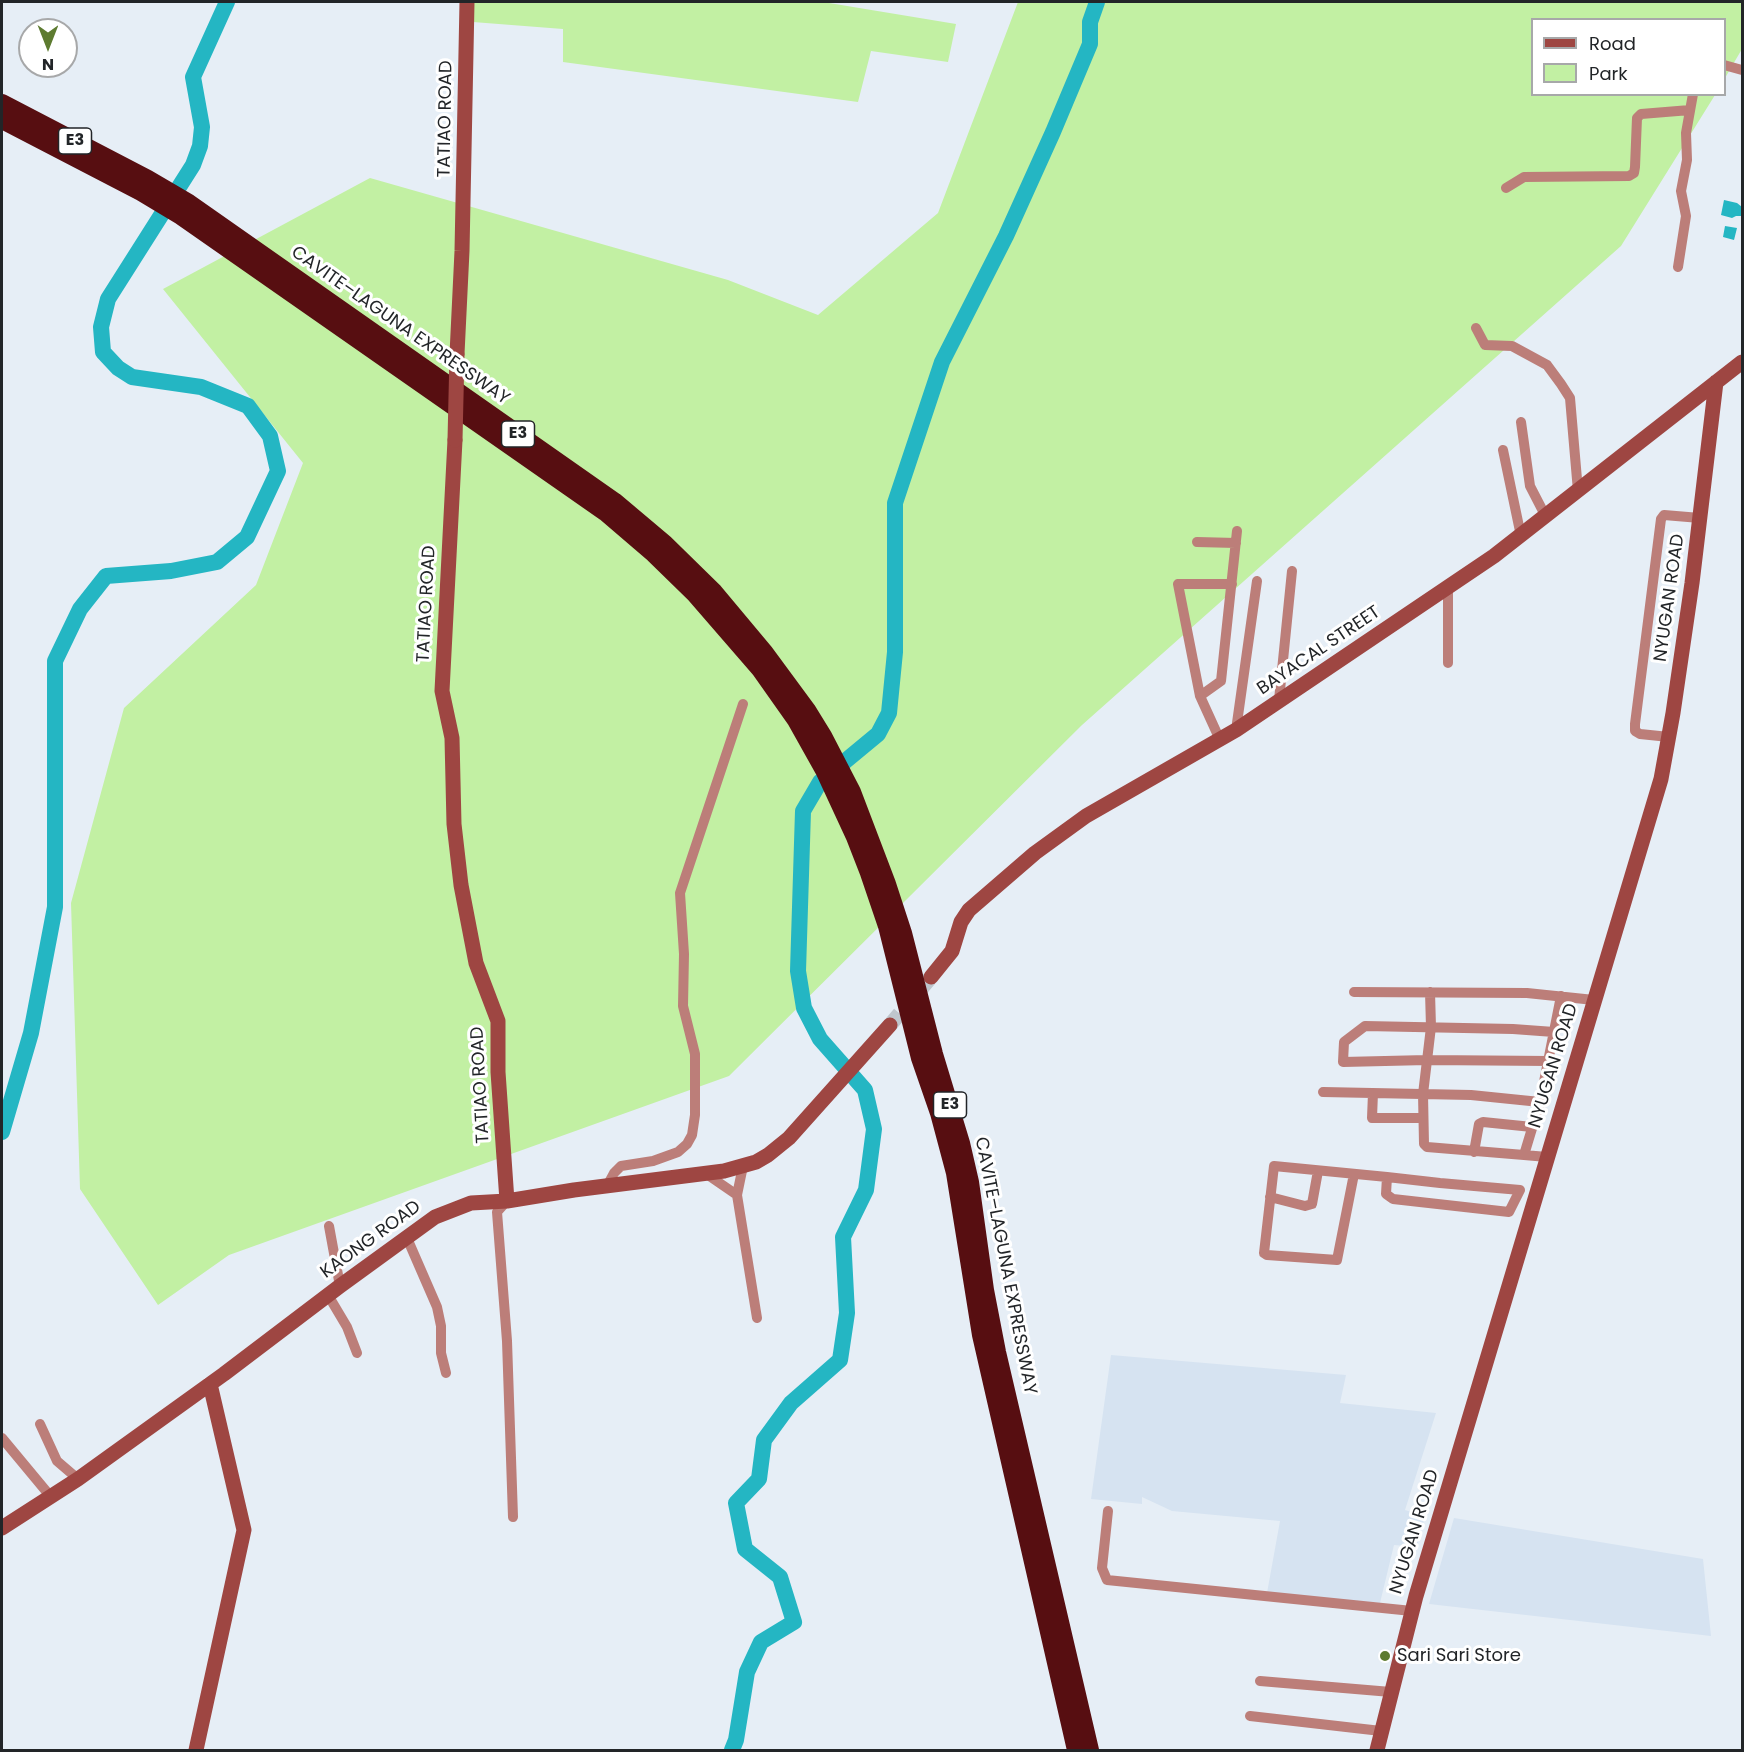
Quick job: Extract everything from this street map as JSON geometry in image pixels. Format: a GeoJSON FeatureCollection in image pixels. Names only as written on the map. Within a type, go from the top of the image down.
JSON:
{"type":"FeatureCollection","features":[{"type":"Feature","properties":{"kind":"highway","name":"CAVITE–LAGUNA EXPRESSWAY"},"geometry":{"type":"LineString","coordinates":[[2,103],[185,210],[605,512],[654,554],[695,594],[801,715],[824,770],[860,831],[898,916],[934,1054],[962,1143],[998,1352],[1090,1750]]}},
{"type":"Feature","properties":{"kind":"highway","name":"CAVITE–LAGUNA EXPRESSWAY"},"geometry":{"type":"LineString","coordinates":[[2,120],[145,186]]}},
{"type":"Feature","properties":{"kind":"highway","name":"CAVITE–LAGUNA EXPRESSWAY"},"geometry":{"type":"LineString","coordinates":[[860,831],[887,926],[920,1058],[939,1113],[955,1173],[983,1345],[1076,1750]]}},
{"type":"Feature","properties":{"kind":"main road","name":"TATIAO ROAD"},"geometry":{"type":"LineString","coordinates":[[467,2],[462,251],[442,691],[452,738],[454,824],[461,885],[477,963],[498,1022],[498,1072],[507,1202]]}},
{"type":"Feature","properties":{"kind":"main road","name":"BAYACAL STREET"},"geometry":{"type":"LineString","coordinates":[[931,976],[952,951],[961,922],[969,910],[1035,853],[1086,816],[1236,730],[1448,587],[1546,517],[1743,362]]}},
{"type":"Feature","properties":{"kind":"main road","name":"NYUGAN ROAD"},"geometry":{"type":"LineString","coordinates":[[1377,1750],[1412,1611],[1661,779],[1669,738],[1700,518],[1716,382]]}},
{"type":"Feature","properties":{"kind":"main road","name":"KAONG ROAD"},"geometry":{"type":"LineString","coordinates":[[2,1528],[78,1479],[435,1217],[471,1203],[507,1202],[743,1166],[780,1147],[814,1112],[890,1025]]}},
{"type":"Feature","properties":{"kind":"main road"},"geometry":{"type":"LineString","coordinates":[[196,1750],[244,1530],[210,1384]]}},
{"type":"Feature","properties":{"kind":"street"},"geometry":{"type":"LineString","coordinates":[[1726,65],[1743,69]]}},
{"type":"Feature","properties":{"kind":"street"},"geometry":{"type":"LineString","coordinates":[[1678,267],[1686,216],[1681,191],[1688,148],[1685,140],[1693,96]]}},
{"type":"Feature","properties":{"kind":"street"},"geometry":{"type":"LineString","coordinates":[[1506,189],[1524,177],[1629,176],[1634,172],[1635,167],[1637,118],[1641,114],[1690,110]]}},
{"type":"Feature","properties":{"kind":"street"},"geometry":{"type":"LineString","coordinates":[[1476,328],[1485,345],[1512,346],[1547,365],[1562,384],[1570,398],[1578,491]]}},
{"type":"Feature","properties":{"kind":"street"},"geometry":{"type":"LineString","coordinates":[[1521,422],[1530,486],[1546,517]]}},
{"type":"Feature","properties":{"kind":"street"},"geometry":{"type":"LineString","coordinates":[[1503,450],[1521,536]]}},
{"type":"Feature","properties":{"kind":"street"},"geometry":{"type":"LineString","coordinates":[[1669,738],[1640,735],[1635,731],[1661,519],[1664,515],[1700,518]]}},
{"type":"Feature","properties":{"kind":"street"},"geometry":{"type":"LineString","coordinates":[[1200,696],[1221,681],[1237,531]]}},
{"type":"Feature","properties":{"kind":"street"},"geometry":{"type":"LineString","coordinates":[[1197,542],[1236,543]]}},
{"type":"Feature","properties":{"kind":"street"},"geometry":{"type":"LineString","coordinates":[[1279,700],[1292,572]]}},
{"type":"Feature","properties":{"kind":"street"},"geometry":{"type":"LineString","coordinates":[[1236,730],[1257,581]]}},
{"type":"Feature","properties":{"kind":"street"},"geometry":{"type":"LineString","coordinates":[[1220,740],[1200,696],[1178,584],[1232,584]]}},
{"type":"Feature","properties":{"kind":"street"},"geometry":{"type":"LineString","coordinates":[[1448,587],[1448,663]]}},
{"type":"Feature","properties":{"kind":"street"},"geometry":{"type":"LineString","coordinates":[[607,1186],[621,1166],[653,1161],[678,1152],[687,1144],[692,1135],[695,1115],[695,1054],[683,1006],[684,954],[680,893],[743,704]]}},
{"type":"Feature","properties":{"kind":"street"},"geometry":{"type":"LineString","coordinates":[[1354,992],[1527,993],[1594,1000]]}},
{"type":"Feature","properties":{"kind":"street"},"geometry":{"type":"LineString","coordinates":[[1430,992],[1431,1027],[1423,1094],[1424,1144],[1427,1147],[1474,1152],[1547,1157]]}},
{"type":"Feature","properties":{"kind":"street"},"geometry":{"type":"LineString","coordinates":[[1524,1155],[1540,1102],[1561,996]]}},
{"type":"Feature","properties":{"kind":"street"},"geometry":{"type":"LineString","coordinates":[[1549,1061],[1343,1062],[1344,1042],[1365,1026],[1554,1032]]}},
{"type":"Feature","properties":{"kind":"street"},"geometry":{"type":"LineString","coordinates":[[1323,1092],[1471,1095],[1540,1102]]}},
{"type":"Feature","properties":{"kind":"street"},"geometry":{"type":"LineString","coordinates":[[1373,1093],[1372,1118],[1423,1118]]}},
{"type":"Feature","properties":{"kind":"street"},"geometry":{"type":"LineString","coordinates":[[1474,1152],[1479,1124],[1484,1122],[1532,1127]]}},
{"type":"Feature","properties":{"kind":"street"},"geometry":{"type":"LineString","coordinates":[[743,1166],[737,1195],[758,1318]]}},
{"type":"Feature","properties":{"kind":"street"},"geometry":{"type":"LineString","coordinates":[[1354,1174],[1337,1260],[1264,1253],[1274,1166],[1387,1177],[1440,1184],[1537,1191]]}},
{"type":"Feature","properties":{"kind":"street"},"geometry":{"type":"LineString","coordinates":[[1270,1197],[1305,1206],[1312,1204],[1318,1171]]}},
{"type":"Feature","properties":{"kind":"street"},"geometry":{"type":"LineString","coordinates":[[705,1173],[737,1195]]}},
{"type":"Feature","properties":{"kind":"street"},"geometry":{"type":"LineString","coordinates":[[1387,1177],[1386,1194],[1393,1199],[1509,1212],[1520,1190]]}},
{"type":"Feature","properties":{"kind":"street"},"geometry":{"type":"LineString","coordinates":[[507,1202],[497,1212],[507,1341],[513,1517]]}},
{"type":"Feature","properties":{"kind":"street"},"geometry":{"type":"LineString","coordinates":[[330,1226],[334,1291],[357,1353]]}},
{"type":"Feature","properties":{"kind":"street"},"geometry":{"type":"LineString","coordinates":[[407,1238],[437,1307],[441,1326],[441,1353],[446,1373]]}},
{"type":"Feature","properties":{"kind":"street"},"geometry":{"type":"LineString","coordinates":[[40,1424],[57,1461],[78,1479]]}},
{"type":"Feature","properties":{"kind":"street"},"geometry":{"type":"LineString","coordinates":[[2,1438],[51,1497]]}},
{"type":"Feature","properties":{"kind":"street"},"geometry":{"type":"LineString","coordinates":[[1108,1511],[1102,1568],[1107,1580],[1412,1611]]}},
{"type":"Feature","properties":{"kind":"street"},"geometry":{"type":"LineString","coordinates":[[1260,1681],[1391,1692]]}},
{"type":"Feature","properties":{"kind":"street"},"geometry":{"type":"LineString","coordinates":[[1250,1716],[1381,1731]]}},
{"type":"Feature","properties":{"kind":"shaded area"},"geometry":{"type":"Polygon","coordinates":[[[1111,1355],[1346,1375],[1340,1403],[1436,1413],[1405,1510],[1425,1516],[1417,1547],[1394,1545],[1380,1603],[1267,1593],[1280,1521],[1172,1511],[1142,1497],[1142,1504],[1091,1499],[1111,1355]]]}},
{"type":"Feature","properties":{"kind":"shaded area"},"geometry":{"type":"Polygon","coordinates":[[[1454,1518],[1703,1559],[1711,1636],[1429,1604],[1454,1518]]]}},
{"type":"Feature","properties":{"kind":"green space"},"geometry":{"type":"Polygon","coordinates":[[[460,2],[823,2],[956,24],[948,62],[871,51],[858,102],[563,62],[563,29],[460,21],[460,2]]]}},
{"type":"Feature","properties":{"kind":"green space"},"geometry":{"type":"Polygon","coordinates":[[[1018,2],[1742,2],[1742,49],[1726,76],[1726,18],[1531,18],[1531,96],[1714,96],[1621,246],[1082,725],[729,1076],[229,1255],[158,1305],[80,1189],[71,903],[124,708],[256,585],[303,463],[163,289],[370,178],[728,280],[818,315],[938,213],[1018,2]]]}},
{"type":"Feature","properties":{"kind":"water"},"geometry":{"type":"Polygon","coordinates":[[[1724,200],[1737,203],[1742,207],[1742,216],[1732,218],[1721,215],[1724,200]]]}},
{"type":"Feature","properties":{"kind":"water"},"geometry":{"type":"Polygon","coordinates":[[[1725,226],[1737,228],[1734,240],[1723,237],[1725,226]]]}},
{"type":"Feature","properties":{"kind":"waterway"},"geometry":{"type":"LineString","coordinates":[[2,1132],[31,1033],[55,907],[55,661],[80,609],[106,576],[171,571],[217,562],[247,537],[278,471],[270,436],[248,406],[201,387],[132,377],[118,368],[103,352],[101,327],[108,299],[193,165],[200,146],[202,127],[193,77],[227,2]]}},
{"type":"Feature","properties":{"kind":"waterway"},"geometry":{"type":"LineString","coordinates":[[732,1750],[736,1740],[747,1672],[761,1642],[794,1622],[780,1577],[745,1549],[736,1503],[759,1479],[764,1440],[791,1403],[840,1360],[847,1313],[843,1237],[866,1190],[874,1129],[865,1090],[820,1039],[804,1008],[798,971],[803,811],[820,782],[878,734],[889,713],[895,652],[895,503],[942,362],[1006,236],[1090,44],[1090,22],[1097,2]]}},
{"type":"Feature","properties":{"kind":"tunnel"},"geometry":{"type":"LineString","coordinates":[[890,1025],[931,977]]}},
{"type":"Feature","properties":{"kind":"place","name":"Sari Sari Store"},"geometry":{"type":"Point","coordinates":[1385,1656]}}]}
